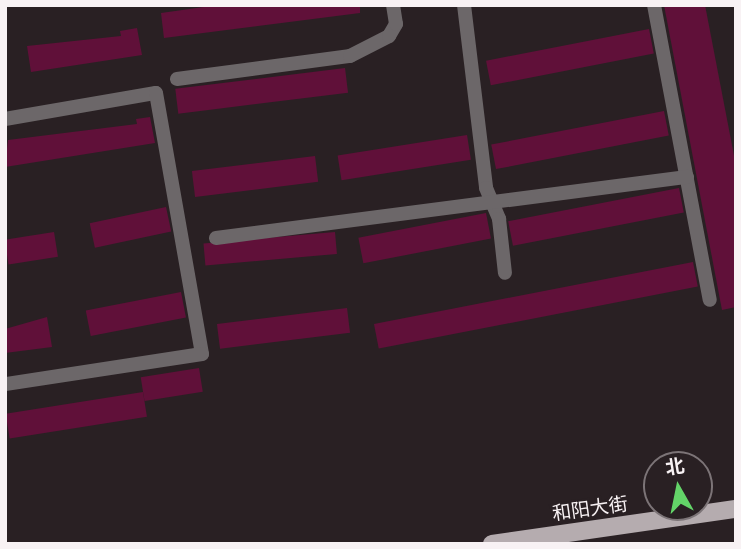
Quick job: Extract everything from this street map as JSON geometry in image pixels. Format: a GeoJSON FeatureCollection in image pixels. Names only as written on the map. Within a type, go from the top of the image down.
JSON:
{"type":"FeatureCollection","features":[{"type":"Feature","properties":{"kind":"main road","name":"和阳大街"},"geometry":{"type":"LineString","coordinates":[[492,544],[736,509]]}},
{"type":"Feature","properties":{"kind":"main road","name":"和阳大街"},"geometry":{"type":"LineString","coordinates":[[578,544],[736,522]]}},
{"type":"Feature","properties":{"kind":"lane"},"geometry":{"type":"LineString","coordinates":[[177,79],[350,56],[389,36],[396,24],[393,5]]}},
{"type":"Feature","properties":{"kind":"lane"},"geometry":{"type":"LineString","coordinates":[[464,5],[491,202],[505,273]]}},
{"type":"Feature","properties":{"kind":"lane"},"geometry":{"type":"LineString","coordinates":[[654,5],[710,300]]}},
{"type":"Feature","properties":{"kind":"lane"},"geometry":{"type":"LineString","coordinates":[[5,118],[156,93],[202,354],[5,384]]}},
{"type":"Feature","properties":{"kind":"lane"},"geometry":{"type":"LineString","coordinates":[[216,238],[687,177]]}},
{"type":"Feature","properties":{"kind":"building"},"geometry":{"type":"Polygon","coordinates":[[[218,5],[360,5],[360,13],[164,38],[161,13],[218,5]]]}},
{"type":"Feature","properties":{"kind":"building"},"geometry":{"type":"Polygon","coordinates":[[[664,5],[705,5],[736,166],[736,307],[722,310],[664,5]]]}},
{"type":"Feature","properties":{"kind":"building"},"geometry":{"type":"Polygon","coordinates":[[[137,28],[142,55],[31,72],[27,46],[121,36],[120,31],[137,28]]]}},
{"type":"Feature","properties":{"kind":"building"},"geometry":{"type":"Polygon","coordinates":[[[649,29],[654,54],[491,85],[486,61],[649,29]]]}},
{"type":"Feature","properties":{"kind":"building"},"geometry":{"type":"Polygon","coordinates":[[[345,68],[348,93],[178,114],[175,89],[345,68]]]}},
{"type":"Feature","properties":{"kind":"building"},"geometry":{"type":"Polygon","coordinates":[[[664,111],[669,136],[496,169],[491,145],[664,111]]]}},
{"type":"Feature","properties":{"kind":"building"},"geometry":{"type":"Polygon","coordinates":[[[150,117],[155,143],[5,167],[8,140],[137,124],[136,119],[150,117]]]}},
{"type":"Feature","properties":{"kind":"building"},"geometry":{"type":"Polygon","coordinates":[[[467,135],[471,160],[342,180],[338,155],[467,135]]]}},
{"type":"Feature","properties":{"kind":"building"},"geometry":{"type":"Polygon","coordinates":[[[315,156],[318,182],[195,197],[192,171],[315,156]]]}},
{"type":"Feature","properties":{"kind":"building"},"geometry":{"type":"Polygon","coordinates":[[[679,188],[684,213],[513,246],[508,221],[679,188]]]}},
{"type":"Feature","properties":{"kind":"building"},"geometry":{"type":"Polygon","coordinates":[[[166,207],[171,231],[95,248],[90,223],[166,207]]]}},
{"type":"Feature","properties":{"kind":"building"},"geometry":{"type":"Polygon","coordinates":[[[486,213],[491,239],[363,263],[358,238],[486,213]]]}},
{"type":"Feature","properties":{"kind":"building"},"geometry":{"type":"Polygon","coordinates":[[[54,232],[58,257],[9,265],[5,240],[54,232]]]}},
{"type":"Feature","properties":{"kind":"building"},"geometry":{"type":"Polygon","coordinates":[[[335,232],[337,254],[205,265],[204,244],[335,232]]]}},
{"type":"Feature","properties":{"kind":"building"},"geometry":{"type":"Polygon","coordinates":[[[693,262],[698,287],[379,349],[374,324],[693,262]]]}},
{"type":"Feature","properties":{"kind":"building"},"geometry":{"type":"Polygon","coordinates":[[[181,292],[186,318],[91,336],[86,311],[181,292]]]}},
{"type":"Feature","properties":{"kind":"building"},"geometry":{"type":"Polygon","coordinates":[[[347,308],[350,333],[220,349],[217,324],[347,308]]]}},
{"type":"Feature","properties":{"kind":"building"},"geometry":{"type":"Polygon","coordinates":[[[47,317],[52,347],[5,353],[5,329],[47,317]]]}},
{"type":"Feature","properties":{"kind":"building"},"geometry":{"type":"Polygon","coordinates":[[[199,368],[203,392],[144,401],[141,377],[199,368]]]}},
{"type":"Feature","properties":{"kind":"building"},"geometry":{"type":"Polygon","coordinates":[[[143,392],[147,417],[10,438],[6,414],[143,392]]]}}]}
